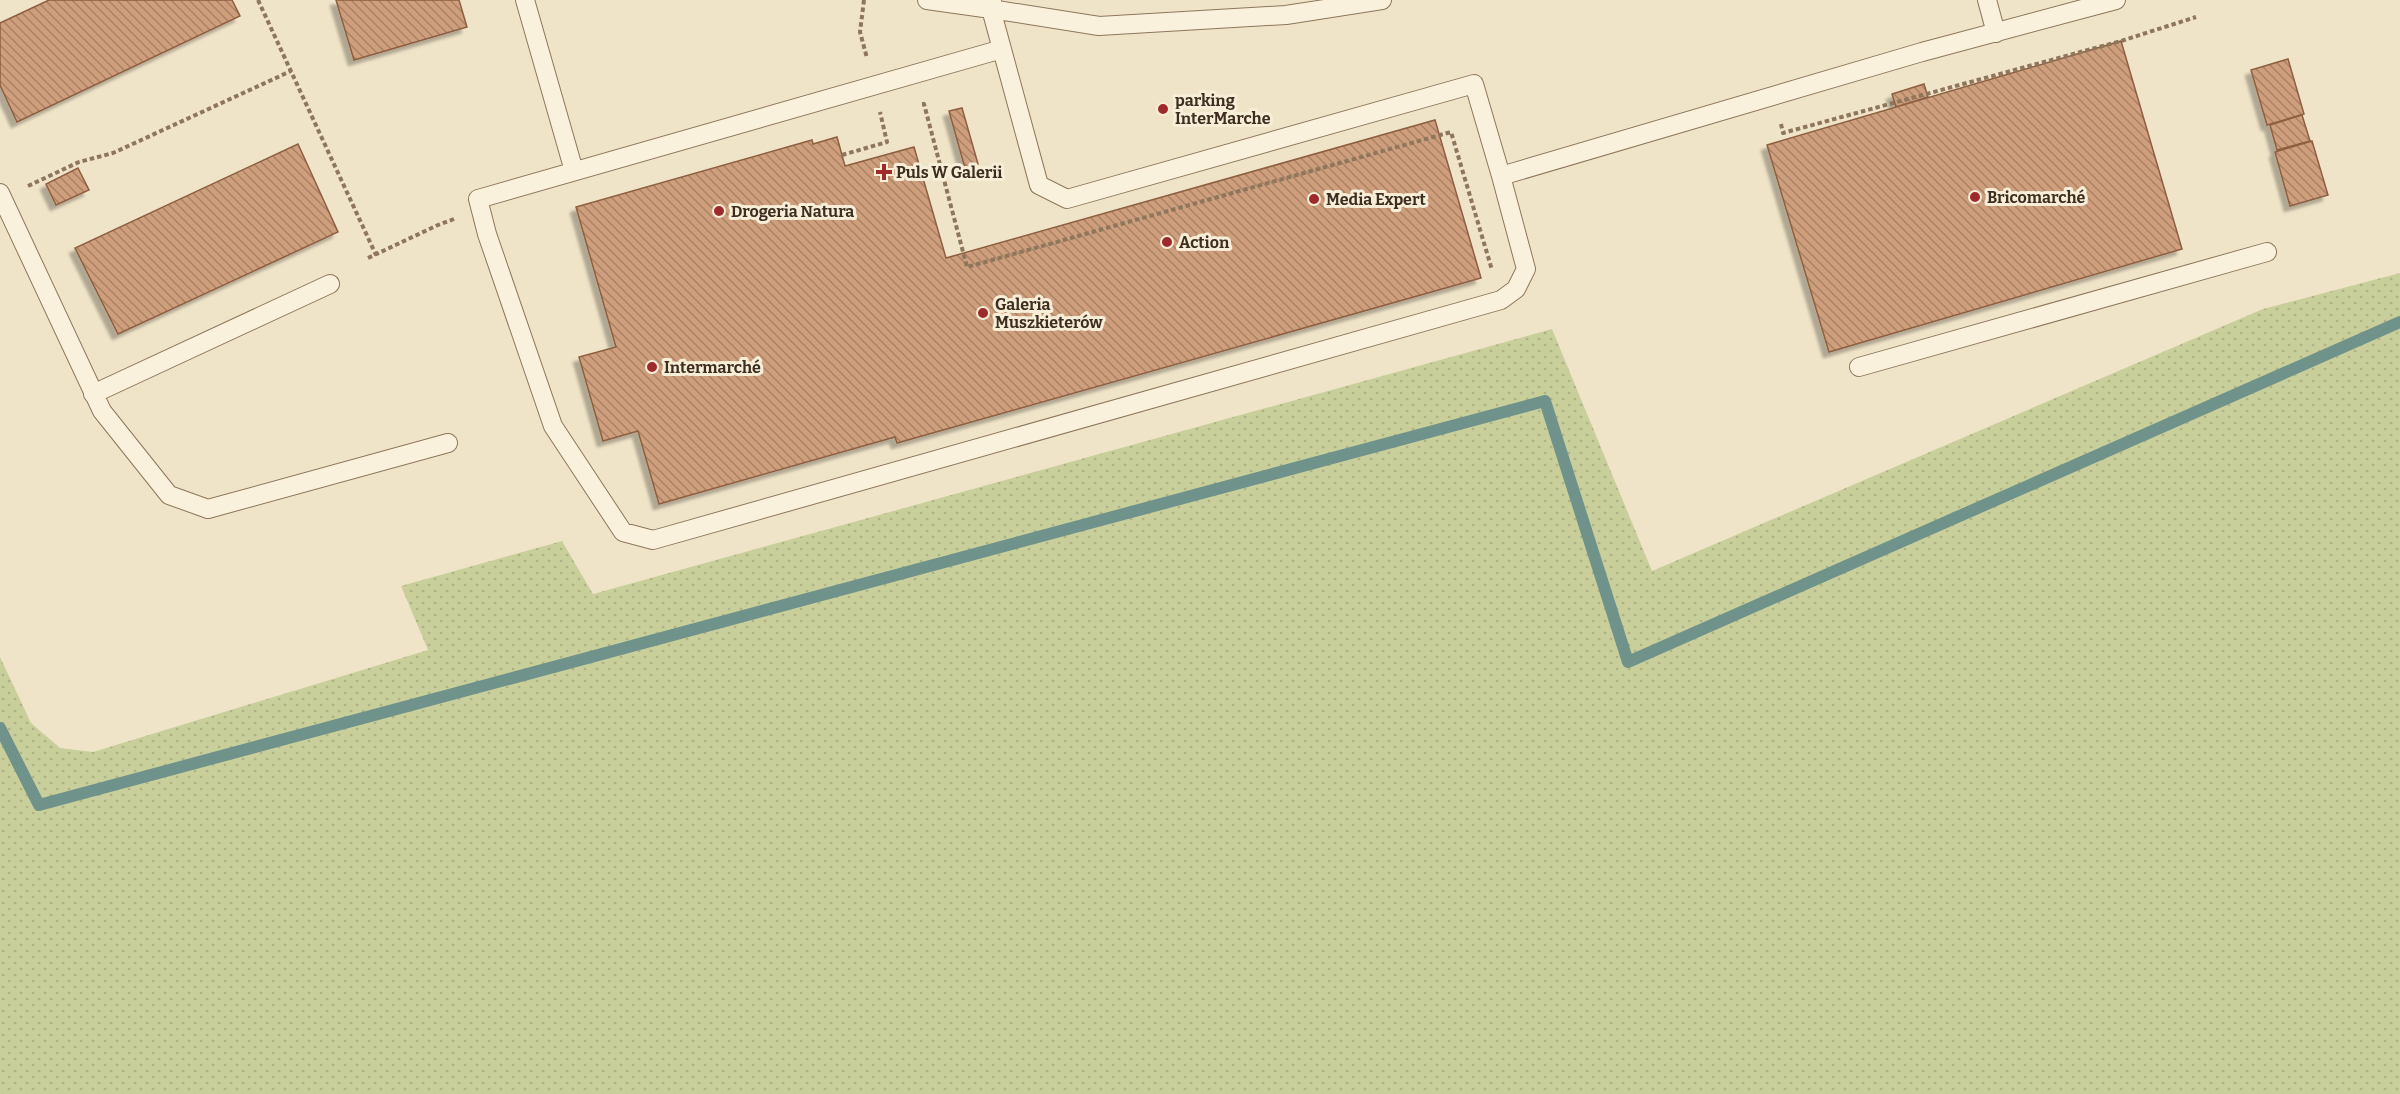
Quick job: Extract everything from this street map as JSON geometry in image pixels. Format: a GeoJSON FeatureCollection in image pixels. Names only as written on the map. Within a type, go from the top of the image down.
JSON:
{"type":"FeatureCollection","features":[{"type":"Feature","properties":{"kind":"lane"},"geometry":{"type":"LineString","coordinates":[[525,0],[574,171]]}},
{"type":"Feature","properties":{"kind":"lane"},"geometry":{"type":"LineString","coordinates":[[927,0],[992,5],[1099,26],[1286,15],[1382,0]]}},
{"type":"Feature","properties":{"kind":"lane"},"geometry":{"type":"LineString","coordinates":[[1987,0],[1996,33]]}},
{"type":"Feature","properties":{"kind":"lane"},"geometry":{"type":"LineString","coordinates":[[1501,176],[2116,0]]}},
{"type":"Feature","properties":{"kind":"lane"},"geometry":{"type":"LineString","coordinates":[[992,5],[1039,185],[1067,199],[1474,84],[1526,269],[1516,289],[1501,300],[653,540],[623,531],[552,426],[478,199],[1002,49]]}},
{"type":"Feature","properties":{"kind":"lane"},"geometry":{"type":"LineString","coordinates":[[2,196],[102,411],[169,495],[208,509],[448,443]]}},
{"type":"Feature","properties":{"kind":"lane"},"geometry":{"type":"LineString","coordinates":[[1858,368],[2267,252]]}},
{"type":"Feature","properties":{"kind":"lane"},"geometry":{"type":"LineString","coordinates":[[93,394],[330,284]]}},
{"type":"Feature","properties":{"kind":"path"},"geometry":{"type":"LineString","coordinates":[[258,0],[376,255]]}},
{"type":"Feature","properties":{"kind":"path"},"geometry":{"type":"LineString","coordinates":[[1772,97],[1783,133],[2121,41],[2196,17]]}},
{"type":"Feature","properties":{"kind":"path"},"geometry":{"type":"LineString","coordinates":[[2,196],[79,162],[113,153],[291,71]]}},
{"type":"Feature","properties":{"kind":"path"},"geometry":{"type":"LineString","coordinates":[[368,258],[438,225],[469,215],[473,229],[485,226]]}},
{"type":"Feature","properties":{"kind":"green space"},"geometry":{"type":"Polygon","coordinates":[[[2400,273],[2400,1094],[0,1094],[0,657],[31,723],[60,748],[93,752],[428,650],[401,586],[562,541],[593,594],[1552,329],[1652,571],[2263,309],[2400,273]]]}},
{"type":"Feature","properties":{"kind":"building"},"geometry":{"type":"Polygon","coordinates":[[[49,0],[232,0],[240,16],[17,122],[0,85],[0,23],[49,0]]]}},
{"type":"Feature","properties":{"kind":"building"},"geometry":{"type":"Polygon","coordinates":[[[336,0],[459,0],[467,27],[354,60],[336,0]]]}},
{"type":"Feature","properties":{"kind":"building","name":"Bricomarché"},"geometry":{"type":"Polygon","coordinates":[[[2121,41],[2182,249],[1829,352],[1767,145],[2121,41]]]}},
{"type":"Feature","properties":{"kind":"building"},"geometry":{"type":"Polygon","coordinates":[[[2288,59],[2304,114],[2267,125],[2251,70],[2288,59]]]}},
{"type":"Feature","properties":{"kind":"building"},"geometry":{"type":"Polygon","coordinates":[[[1924,84],[1928,97],[1896,107],[1892,94],[1924,84]]]}},
{"type":"Feature","properties":{"kind":"building"},"geometry":{"type":"Polygon","coordinates":[[[962,108],[978,164],[965,168],[949,111],[962,108]]]}},
{"type":"Feature","properties":{"kind":"building"},"geometry":{"type":"Polygon","coordinates":[[[2302,115],[2310,141],[2277,150],[2270,125],[2302,115]]]}},
{"type":"Feature","properties":{"kind":"building","name":"Galeria Muszkieterów"},"geometry":{"type":"Polygon","coordinates":[[[1435,120],[1481,278],[897,443],[895,437],[659,504],[638,431],[603,441],[579,357],[616,347],[576,207],[812,140],[813,144],[837,137],[845,166],[914,147],[946,258],[1435,120]]]}},
{"type":"Feature","properties":{"kind":"building"},"geometry":{"type":"Polygon","coordinates":[[[2312,141],[2328,195],[2290,206],[2275,152],[2312,141]]]}},
{"type":"Feature","properties":{"kind":"building"},"geometry":{"type":"Polygon","coordinates":[[[298,144],[338,232],[118,334],[75,248],[298,144]]]}},
{"type":"Feature","properties":{"kind":"building"},"geometry":{"type":"Polygon","coordinates":[[[78,168],[89,190],[56,205],[46,184],[78,168]]]}},
{"type":"Feature","properties":{"kind":"waterway"},"geometry":{"type":"LineString","coordinates":[[0,728],[39,805],[1545,401],[1628,662],[2400,322]]}},
{"type":"Feature","properties":{"kind":"place","name":"parking InterMarche"},"geometry":{"type":"Point","coordinates":[1163,109]}},
{"type":"Feature","properties":{"kind":"place","name":"Puls W Galerii"},"geometry":{"type":"Point","coordinates":[884,172]}},
{"type":"Feature","properties":{"kind":"place","name":"Bricomarché"},"geometry":{"type":"Point","coordinates":[1975,197]}},
{"type":"Feature","properties":{"kind":"place","name":"Media Expert"},"geometry":{"type":"Point","coordinates":[1314,199]}},
{"type":"Feature","properties":{"kind":"place","name":"Drogeria Natura"},"geometry":{"type":"Point","coordinates":[719,211]}},
{"type":"Feature","properties":{"kind":"place","name":"Action"},"geometry":{"type":"Point","coordinates":[1167,242]}},
{"type":"Feature","properties":{"kind":"place","name":"Galeria Muszkieterów"},"geometry":{"type":"Point","coordinates":[983,313]}},
{"type":"Feature","properties":{"kind":"place","name":"Intermarché"},"geometry":{"type":"Point","coordinates":[652,367]}}]}
